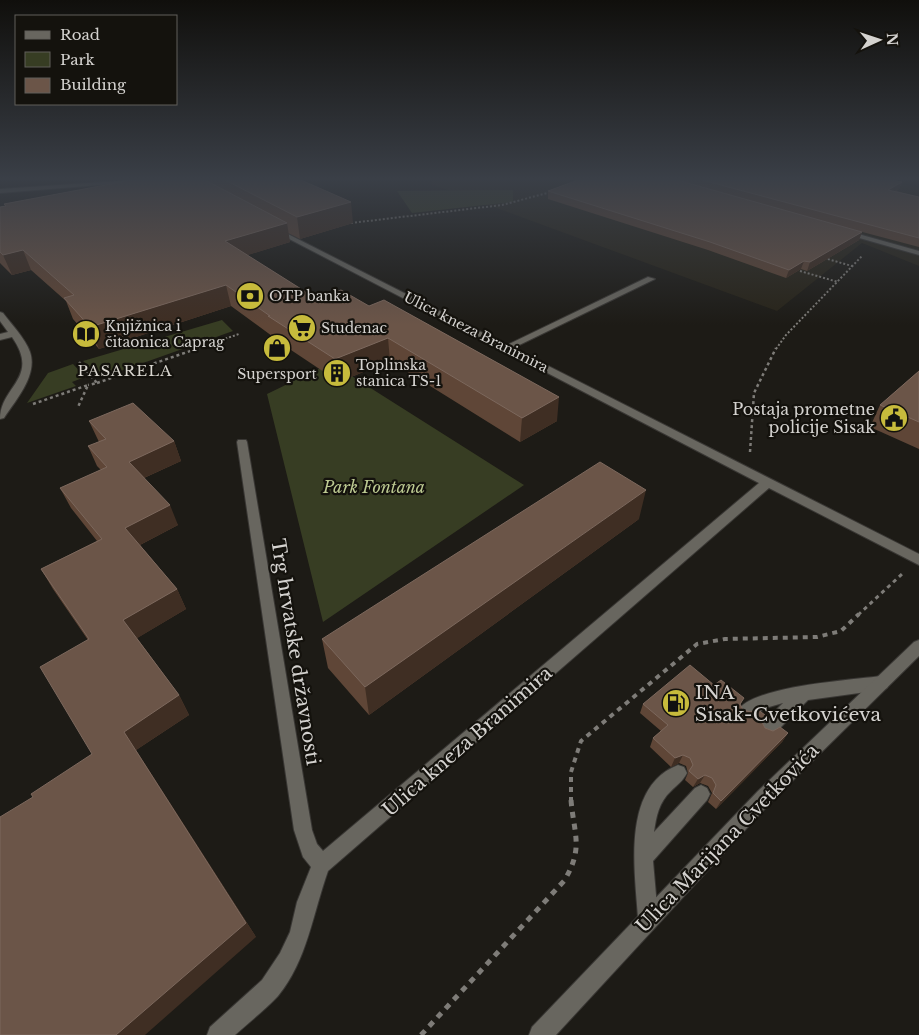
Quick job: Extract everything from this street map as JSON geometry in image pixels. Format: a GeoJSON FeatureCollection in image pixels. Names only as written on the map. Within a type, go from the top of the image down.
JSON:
{"type":"FeatureCollection","features":[{"type":"Feature","properties":{"kind":"street","name":"Ulica kneza Branimira"},"geometry":{"type":"LineString","coordinates":[[272,228],[918,559]]}},
{"type":"Feature","properties":{"kind":"street"},"geometry":{"type":"LineString","coordinates":[[839,230],[919,253]]}},
{"type":"Feature","properties":{"kind":"street"},"geometry":{"type":"LineString","coordinates":[[506,348],[651,279]]}},
{"type":"Feature","properties":{"kind":"street"},"geometry":{"type":"LineString","coordinates":[[0,315],[25,352],[27,362],[26,370],[0,416]]}},
{"type":"Feature","properties":{"kind":"street"},"geometry":{"type":"LineString","coordinates":[[0,337],[13,334]]}},
{"type":"Feature","properties":{"kind":"street","name":"Trg hrvatske državnosti"},"geometry":{"type":"LineString","coordinates":[[242,442],[303,830],[310,850],[321,865]]}},
{"type":"Feature","properties":{"kind":"street","name":"Ulica kneza Branimira"},"geometry":{"type":"LineString","coordinates":[[218,1035],[270,988],[288,961],[300,932],[307,902],[321,865],[767,483]]}},
{"type":"Feature","properties":{"kind":"street","name":"Ulica Marijana Cvetkovića"},"geometry":{"type":"LineString","coordinates":[[540,1035],[648,918],[764,797],[919,646]]}},
{"type":"Feature","properties":{"kind":"street"},"geometry":{"type":"LineString","coordinates":[[746,712],[765,701],[805,692],[880,683]]}},
{"type":"Feature","properties":{"kind":"street"},"geometry":{"type":"LineString","coordinates":[[768,730],[805,692]]}},
{"type":"Feature","properties":{"kind":"street"},"geometry":{"type":"LineString","coordinates":[[648,918],[643,831],[649,811],[659,790],[678,773]]}},
{"type":"Feature","properties":{"kind":"street"},"geometry":{"type":"LineString","coordinates":[[644,857],[701,794]]}},
{"type":"Feature","properties":{"kind":"path"},"geometry":{"type":"LineString","coordinates":[[744,471],[749,458],[753,426],[754,393],[772,354],[786,335],[877,241]]}},
{"type":"Feature","properties":{"kind":"path"},"geometry":{"type":"LineString","coordinates":[[823,258],[852,266]]}},
{"type":"Feature","properties":{"kind":"path"},"geometry":{"type":"LineString","coordinates":[[800,270],[838,282]]}},
{"type":"Feature","properties":{"kind":"path"},"geometry":{"type":"LineString","coordinates":[[32,405],[239,334]]}},
{"type":"Feature","properties":{"kind":"path"},"geometry":{"type":"LineString","coordinates":[[79,362],[97,382]]}},
{"type":"Feature","properties":{"kind":"path"},"geometry":{"type":"LineString","coordinates":[[78,407],[88,385]]}},
{"type":"Feature","properties":{"kind":"path"},"geometry":{"type":"LineString","coordinates":[[421,1035],[564,881],[572,867],[578,846],[570,801],[570,775],[572,757],[581,741],[697,644],[715,639],[811,639],[841,632],[918,559]]}},
{"type":"Feature","properties":{"kind":"shaded area"},"geometry":{"type":"Polygon","coordinates":[[[552,228],[919,228],[919,266],[862,243],[777,311],[552,228]]]}},
{"type":"Feature","properties":{"kind":"green space"},"geometry":{"type":"Polygon","coordinates":[[[222,320],[233,331],[101,378],[83,361],[222,320]]]}},
{"type":"Feature","properties":{"kind":"green space","name":"Park Fontana"},"geometry":{"type":"Polygon","coordinates":[[[331,363],[524,485],[323,622],[267,394],[331,363]]]}},
{"type":"Feature","properties":{"kind":"green space"},"geometry":{"type":"Polygon","coordinates":[[[73,364],[85,377],[72,382],[76,386],[27,403],[48,373],[73,364]]]}},
{"type":"Feature","properties":{"kind":"building"},"geometry":{"type":"Polygon","coordinates":[[[0,228],[269,228],[225,241],[317,299],[341,290],[369,306],[384,300],[559,397],[522,418],[388,338],[335,359],[268,316],[270,316],[226,285],[90,327],[64,298],[74,295],[23,250],[3,255],[0,252],[0,228]]]}},
{"type":"Feature","properties":{"kind":"building"},"geometry":{"type":"Polygon","coordinates":[[[666,228],[849,228],[862,232],[810,262],[804,261],[789,270],[666,228]]]}},
{"type":"Feature","properties":{"kind":"building"},"geometry":{"type":"Polygon","coordinates":[[[883,228],[919,228],[919,238],[883,228]]]}},
{"type":"Feature","properties":{"kind":"building"},"geometry":{"type":"Polygon","coordinates":[[[919,371],[919,422],[880,405],[919,371]]]}},
{"type":"Feature","properties":{"kind":"building"},"geometry":{"type":"Polygon","coordinates":[[[133,403],[174,441],[129,462],[170,505],[125,528],[177,589],[123,620],[179,695],[124,732],[246,923],[116,1035],[0,1035],[0,817],[33,797],[31,794],[92,754],[40,667],[89,639],[41,569],[102,539],[60,488],[107,467],[88,446],[106,439],[89,421],[133,403]]]}},
{"type":"Feature","properties":{"kind":"building"},"geometry":{"type":"Polygon","coordinates":[[[600,462],[646,490],[365,687],[322,639],[600,462]]]}},
{"type":"Feature","properties":{"kind":"building"},"geometry":{"type":"Polygon","coordinates":[[[690,665],[714,685],[721,680],[744,698],[740,704],[743,710],[751,712],[757,709],[765,715],[762,722],[765,728],[773,731],[780,727],[788,733],[721,801],[713,793],[716,785],[712,778],[705,775],[698,779],[689,771],[693,765],[690,758],[683,755],[675,758],[653,738],[668,725],[643,704],[690,665]]]}},
{"type":"Feature","properties":{"kind":"place","name":"OTP banka"},"geometry":{"type":"Point","coordinates":[250,296]}},
{"type":"Feature","properties":{"kind":"place","name":"Studenac"},"geometry":{"type":"Point","coordinates":[302,328]}},
{"type":"Feature","properties":{"kind":"place","name":"Knjižnica i čitaonica Caprag"},"geometry":{"type":"Point","coordinates":[86,334]}},
{"type":"Feature","properties":{"kind":"place","name":"Supersport"},"geometry":{"type":"Point","coordinates":[277,348]}},
{"type":"Feature","properties":{"kind":"place","name":"Toplinska stanica TS-1"},"geometry":{"type":"Point","coordinates":[337,373]}},
{"type":"Feature","properties":{"kind":"place","name":"Postaja prometne policije Sisak"},"geometry":{"type":"Point","coordinates":[894,418]}},
{"type":"Feature","properties":{"kind":"place","name":"INA Sisak-Cvetkovićeva"},"geometry":{"type":"Point","coordinates":[676,703]}},
{"type":"Feature","properties":{"kind":"district","name":"PASARELA"},"geometry":{"type":"Point","coordinates":[125,371]}}]}
